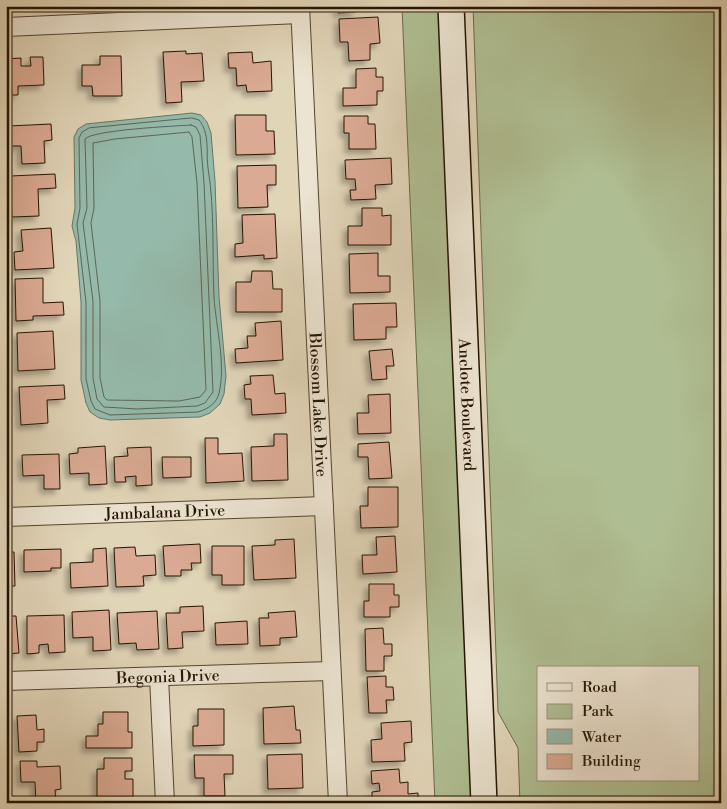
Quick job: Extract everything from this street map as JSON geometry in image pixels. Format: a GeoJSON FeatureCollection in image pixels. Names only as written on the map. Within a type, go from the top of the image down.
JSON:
{"type":"FeatureCollection","features":[{"type":"Feature","properties":{"kind":"street","name":"Anclote Boulevard"},"geometry":{"type":"LineString","coordinates":[[451,6],[484,803]]}},
{"type":"Feature","properties":{"kind":"street"},"geometry":{"type":"LineString","coordinates":[[6,27],[300,10]]}},
{"type":"Feature","properties":{"kind":"street","name":"Blossom Lake Drive"},"geometry":{"type":"LineString","coordinates":[[300,10],[338,803]]}},
{"type":"Feature","properties":{"kind":"street","name":"Jambalana Drive"},"geometry":{"type":"LineString","coordinates":[[6,516],[324,506]]}},
{"type":"Feature","properties":{"kind":"street","name":"Begonia Drive"},"geometry":{"type":"LineString","coordinates":[[6,681],[331,671]]}},
{"type":"Feature","properties":{"kind":"street"},"geometry":{"type":"LineString","coordinates":[[159,677],[164,803]]}},
{"type":"Feature","properties":{"kind":"green space"},"geometry":{"type":"Polygon","coordinates":[[[402,6],[446,6],[478,803],[435,803],[402,6]]]}},
{"type":"Feature","properties":{"kind":"green space"},"geometry":{"type":"Polygon","coordinates":[[[473,6],[721,6],[721,803],[520,803],[518,748],[498,712],[473,6]]]}},
{"type":"Feature","properties":{"kind":"water"},"geometry":{"type":"Polygon","coordinates":[[[192,113],[201,115],[207,122],[211,133],[215,181],[219,297],[226,376],[224,394],[220,404],[210,413],[200,417],[110,420],[99,418],[90,412],[81,380],[81,302],[76,241],[72,226],[75,208],[74,137],[78,129],[86,124],[192,113]]]}},
{"type":"Feature","properties":{"kind":"building"},"geometry":{"type":"Polygon","coordinates":[[[338,6],[356,6],[356,12],[338,13],[338,6]]]}},
{"type":"Feature","properties":{"kind":"building"},"geometry":{"type":"Polygon","coordinates":[[[378,17],[380,43],[370,44],[370,60],[349,61],[348,42],[340,42],[339,19],[378,17]]]}},
{"type":"Feature","properties":{"kind":"building"},"geometry":{"type":"Polygon","coordinates":[[[186,51],[186,54],[202,53],[204,81],[181,82],[182,102],[166,103],[163,52],[186,51]]]}},
{"type":"Feature","properties":{"kind":"building"},"geometry":{"type":"Polygon","coordinates":[[[252,52],[253,63],[271,61],[272,91],[247,92],[246,85],[237,86],[236,68],[229,68],[228,53],[252,52]]]}},
{"type":"Feature","properties":{"kind":"building"},"geometry":{"type":"Polygon","coordinates":[[[100,56],[121,56],[122,96],[93,96],[92,86],[82,86],[82,65],[100,65],[100,56]]]}},
{"type":"Feature","properties":{"kind":"building"},"geometry":{"type":"Polygon","coordinates":[[[30,57],[43,57],[44,85],[18,86],[18,95],[6,95],[6,59],[21,58],[21,66],[31,66],[30,57]]]}},
{"type":"Feature","properties":{"kind":"building"},"geometry":{"type":"Polygon","coordinates":[[[376,68],[376,77],[383,77],[383,91],[377,91],[377,105],[343,106],[343,88],[356,88],[356,69],[376,68]]]}},
{"type":"Feature","properties":{"kind":"building"},"geometry":{"type":"Polygon","coordinates":[[[235,115],[266,115],[266,131],[274,131],[275,154],[236,155],[235,115]]]}},
{"type":"Feature","properties":{"kind":"building"},"geometry":{"type":"Polygon","coordinates":[[[344,116],[368,116],[368,124],[375,124],[376,149],[349,149],[349,133],[344,133],[344,116]]]}},
{"type":"Feature","properties":{"kind":"building"},"geometry":{"type":"Polygon","coordinates":[[[51,124],[52,140],[44,141],[45,163],[22,164],[21,146],[10,146],[9,126],[51,124]]]}},
{"type":"Feature","properties":{"kind":"building"},"geometry":{"type":"Polygon","coordinates":[[[391,158],[392,184],[375,185],[376,199],[351,200],[350,190],[356,190],[355,179],[346,179],[345,160],[391,158]]]}},
{"type":"Feature","properties":{"kind":"building"},"geometry":{"type":"Polygon","coordinates":[[[276,165],[276,185],[267,185],[268,207],[238,208],[237,166],[276,165]]]}},
{"type":"Feature","properties":{"kind":"building"},"geometry":{"type":"Polygon","coordinates":[[[55,174],[56,188],[38,189],[39,216],[12,217],[10,176],[55,174]]]}},
{"type":"Feature","properties":{"kind":"building"},"geometry":{"type":"Polygon","coordinates":[[[362,208],[382,208],[382,216],[391,215],[391,245],[348,245],[348,226],[362,226],[362,208]]]}},
{"type":"Feature","properties":{"kind":"building"},"geometry":{"type":"Polygon","coordinates":[[[275,214],[277,258],[264,259],[264,255],[235,257],[235,244],[243,243],[242,215],[275,214]]]}},
{"type":"Feature","properties":{"kind":"building"},"geometry":{"type":"Polygon","coordinates":[[[51,228],[54,268],[15,270],[14,252],[23,251],[21,230],[51,228]]]}},
{"type":"Feature","properties":{"kind":"building"},"geometry":{"type":"Polygon","coordinates":[[[378,253],[378,276],[390,276],[390,292],[350,293],[349,254],[378,253]]]}},
{"type":"Feature","properties":{"kind":"building"},"geometry":{"type":"Polygon","coordinates":[[[252,271],[272,271],[273,289],[282,289],[282,312],[236,312],[236,282],[251,282],[252,271]]]}},
{"type":"Feature","properties":{"kind":"building"},"geometry":{"type":"Polygon","coordinates":[[[43,278],[43,303],[63,302],[64,315],[33,316],[33,320],[16,321],[15,279],[43,278]]]}},
{"type":"Feature","properties":{"kind":"building"},"geometry":{"type":"Polygon","coordinates":[[[396,303],[397,327],[386,327],[386,339],[354,340],[353,304],[396,303]]]}},
{"type":"Feature","properties":{"kind":"building"},"geometry":{"type":"Polygon","coordinates":[[[281,321],[283,360],[236,363],[235,349],[248,348],[247,336],[256,336],[255,323],[281,321]]]}},
{"type":"Feature","properties":{"kind":"building"},"geometry":{"type":"Polygon","coordinates":[[[53,331],[55,369],[18,371],[17,333],[53,331]]]}},
{"type":"Feature","properties":{"kind":"building"},"geometry":{"type":"Polygon","coordinates":[[[392,349],[394,366],[386,366],[387,379],[372,380],[369,351],[392,349]]]}},
{"type":"Feature","properties":{"kind":"building"},"geometry":{"type":"Polygon","coordinates":[[[273,375],[275,394],[285,393],[286,413],[252,415],[251,399],[245,399],[244,385],[251,384],[250,376],[273,375]]]}},
{"type":"Feature","properties":{"kind":"building"},"geometry":{"type":"Polygon","coordinates":[[[64,385],[65,399],[47,400],[48,423],[21,425],[19,387],[64,385]]]}},
{"type":"Feature","properties":{"kind":"building"},"geometry":{"type":"Polygon","coordinates":[[[390,394],[391,433],[358,434],[357,413],[369,413],[368,395],[390,394]]]}},
{"type":"Feature","properties":{"kind":"building"},"geometry":{"type":"Polygon","coordinates":[[[274,434],[287,434],[288,480],[252,481],[251,447],[274,446],[274,434]]]}},
{"type":"Feature","properties":{"kind":"building"},"geometry":{"type":"Polygon","coordinates":[[[205,438],[218,438],[218,454],[242,453],[244,481],[206,483],[205,438]]]}},
{"type":"Feature","properties":{"kind":"building"},"geometry":{"type":"Polygon","coordinates":[[[389,442],[392,478],[369,479],[368,457],[358,457],[358,444],[389,442]]]}},
{"type":"Feature","properties":{"kind":"building"},"geometry":{"type":"Polygon","coordinates":[[[105,446],[107,484],[89,485],[89,473],[70,474],[69,454],[78,453],[78,448],[105,446]]]}},
{"type":"Feature","properties":{"kind":"building"},"geometry":{"type":"Polygon","coordinates":[[[151,447],[152,485],[136,486],[136,476],[125,477],[126,482],[115,482],[114,457],[128,456],[127,448],[151,447]]]}},
{"type":"Feature","properties":{"kind":"building"},"geometry":{"type":"Polygon","coordinates":[[[59,454],[60,489],[44,489],[44,475],[23,476],[22,455],[59,454]]]}},
{"type":"Feature","properties":{"kind":"building"},"geometry":{"type":"Polygon","coordinates":[[[162,457],[191,457],[191,477],[163,478],[162,457]]]}},
{"type":"Feature","properties":{"kind":"building"},"geometry":{"type":"Polygon","coordinates":[[[368,487],[398,487],[398,527],[361,528],[360,506],[368,506],[368,487]]]}},
{"type":"Feature","properties":{"kind":"building"},"geometry":{"type":"Polygon","coordinates":[[[395,536],[397,572],[363,574],[362,555],[377,555],[376,537],[395,536]]]}},
{"type":"Feature","properties":{"kind":"building"},"geometry":{"type":"Polygon","coordinates":[[[294,539],[296,578],[254,580],[252,546],[275,545],[275,540],[294,539]]]}},
{"type":"Feature","properties":{"kind":"building"},"geometry":{"type":"Polygon","coordinates":[[[200,544],[201,563],[191,563],[192,570],[181,570],[181,576],[165,576],[163,546],[200,544]]]}},
{"type":"Feature","properties":{"kind":"building"},"geometry":{"type":"Polygon","coordinates":[[[212,546],[244,546],[244,585],[222,585],[222,575],[212,575],[212,546]]]}},
{"type":"Feature","properties":{"kind":"building"},"geometry":{"type":"Polygon","coordinates":[[[135,547],[136,556],[155,555],[156,575],[143,576],[144,586],[116,587],[114,548],[135,547]]]}},
{"type":"Feature","properties":{"kind":"building"},"geometry":{"type":"Polygon","coordinates":[[[106,548],[108,586],[71,588],[70,563],[93,562],[93,549],[106,548]]]}},
{"type":"Feature","properties":{"kind":"building"},"geometry":{"type":"Polygon","coordinates":[[[61,549],[61,568],[51,568],[51,571],[24,572],[24,550],[61,549]]]}},
{"type":"Feature","properties":{"kind":"building"},"geometry":{"type":"Polygon","coordinates":[[[6,552],[14,552],[15,586],[6,586],[6,552]]]}},
{"type":"Feature","properties":{"kind":"building"},"geometry":{"type":"Polygon","coordinates":[[[369,584],[394,584],[394,595],[399,595],[399,607],[390,607],[390,617],[364,617],[364,601],[369,601],[369,584]]]}},
{"type":"Feature","properties":{"kind":"building"},"geometry":{"type":"Polygon","coordinates":[[[203,606],[204,631],[182,632],[183,648],[168,649],[166,613],[180,613],[180,607],[203,606]]]}},
{"type":"Feature","properties":{"kind":"building"},"geometry":{"type":"Polygon","coordinates":[[[109,610],[111,650],[93,651],[93,637],[73,638],[72,612],[109,610]]]}},
{"type":"Feature","properties":{"kind":"building"},"geometry":{"type":"Polygon","coordinates":[[[157,611],[159,649],[137,650],[136,643],[119,644],[117,613],[157,611]]]}},
{"type":"Feature","properties":{"kind":"building"},"geometry":{"type":"Polygon","coordinates":[[[295,611],[297,637],[280,638],[280,645],[260,646],[259,618],[269,618],[268,613],[295,611]]]}},
{"type":"Feature","properties":{"kind":"building"},"geometry":{"type":"Polygon","coordinates":[[[64,615],[65,652],[49,653],[48,644],[39,645],[39,653],[27,654],[27,616],[64,615]]]}},
{"type":"Feature","properties":{"kind":"building"},"geometry":{"type":"Polygon","coordinates":[[[6,616],[16,616],[19,653],[6,654],[6,616]]]}},
{"type":"Feature","properties":{"kind":"building"},"geometry":{"type":"Polygon","coordinates":[[[247,621],[248,644],[216,645],[215,623],[247,621]]]}},
{"type":"Feature","properties":{"kind":"building"},"geometry":{"type":"Polygon","coordinates":[[[383,628],[384,644],[392,644],[392,656],[384,656],[384,671],[366,671],[365,629],[383,628]]]}},
{"type":"Feature","properties":{"kind":"building"},"geometry":{"type":"Polygon","coordinates":[[[386,676],[386,687],[393,687],[394,700],[386,700],[387,713],[369,713],[367,677],[386,676]]]}},
{"type":"Feature","properties":{"kind":"building"},"geometry":{"type":"Polygon","coordinates":[[[294,706],[296,730],[300,730],[301,743],[264,744],[263,708],[294,706]]]}},
{"type":"Feature","properties":{"kind":"building"},"geometry":{"type":"Polygon","coordinates":[[[198,709],[224,709],[224,745],[193,746],[193,726],[198,726],[198,709]]]}},
{"type":"Feature","properties":{"kind":"building"},"geometry":{"type":"Polygon","coordinates":[[[103,712],[128,712],[128,732],[132,732],[132,748],[86,748],[86,736],[98,736],[98,724],[103,724],[103,712]]]}},
{"type":"Feature","properties":{"kind":"building"},"geometry":{"type":"Polygon","coordinates":[[[36,715],[37,730],[44,729],[44,742],[37,742],[37,751],[19,752],[17,716],[36,715]]]}},
{"type":"Feature","properties":{"kind":"building"},"geometry":{"type":"Polygon","coordinates":[[[411,721],[412,742],[404,743],[405,761],[372,762],[371,740],[382,739],[381,723],[411,721]]]}},
{"type":"Feature","properties":{"kind":"building"},"geometry":{"type":"Polygon","coordinates":[[[302,754],[303,788],[268,789],[267,755],[302,754]]]}},
{"type":"Feature","properties":{"kind":"building"},"geometry":{"type":"Polygon","coordinates":[[[194,755],[233,755],[233,774],[224,774],[225,796],[204,796],[204,778],[195,778],[194,755]]]}},
{"type":"Feature","properties":{"kind":"building"},"geometry":{"type":"Polygon","coordinates":[[[104,758],[132,758],[132,771],[125,771],[125,779],[133,779],[133,797],[97,797],[97,769],[104,769],[104,758]]]}},
{"type":"Feature","properties":{"kind":"building"},"geometry":{"type":"Polygon","coordinates":[[[20,761],[37,761],[37,767],[60,766],[61,789],[55,790],[56,802],[36,803],[35,782],[21,782],[20,761]]]}},
{"type":"Feature","properties":{"kind":"building"},"geometry":{"type":"Polygon","coordinates":[[[399,769],[400,783],[408,782],[408,794],[418,793],[418,803],[372,803],[372,792],[380,791],[379,783],[372,784],[371,771],[399,769]]]}}]}
